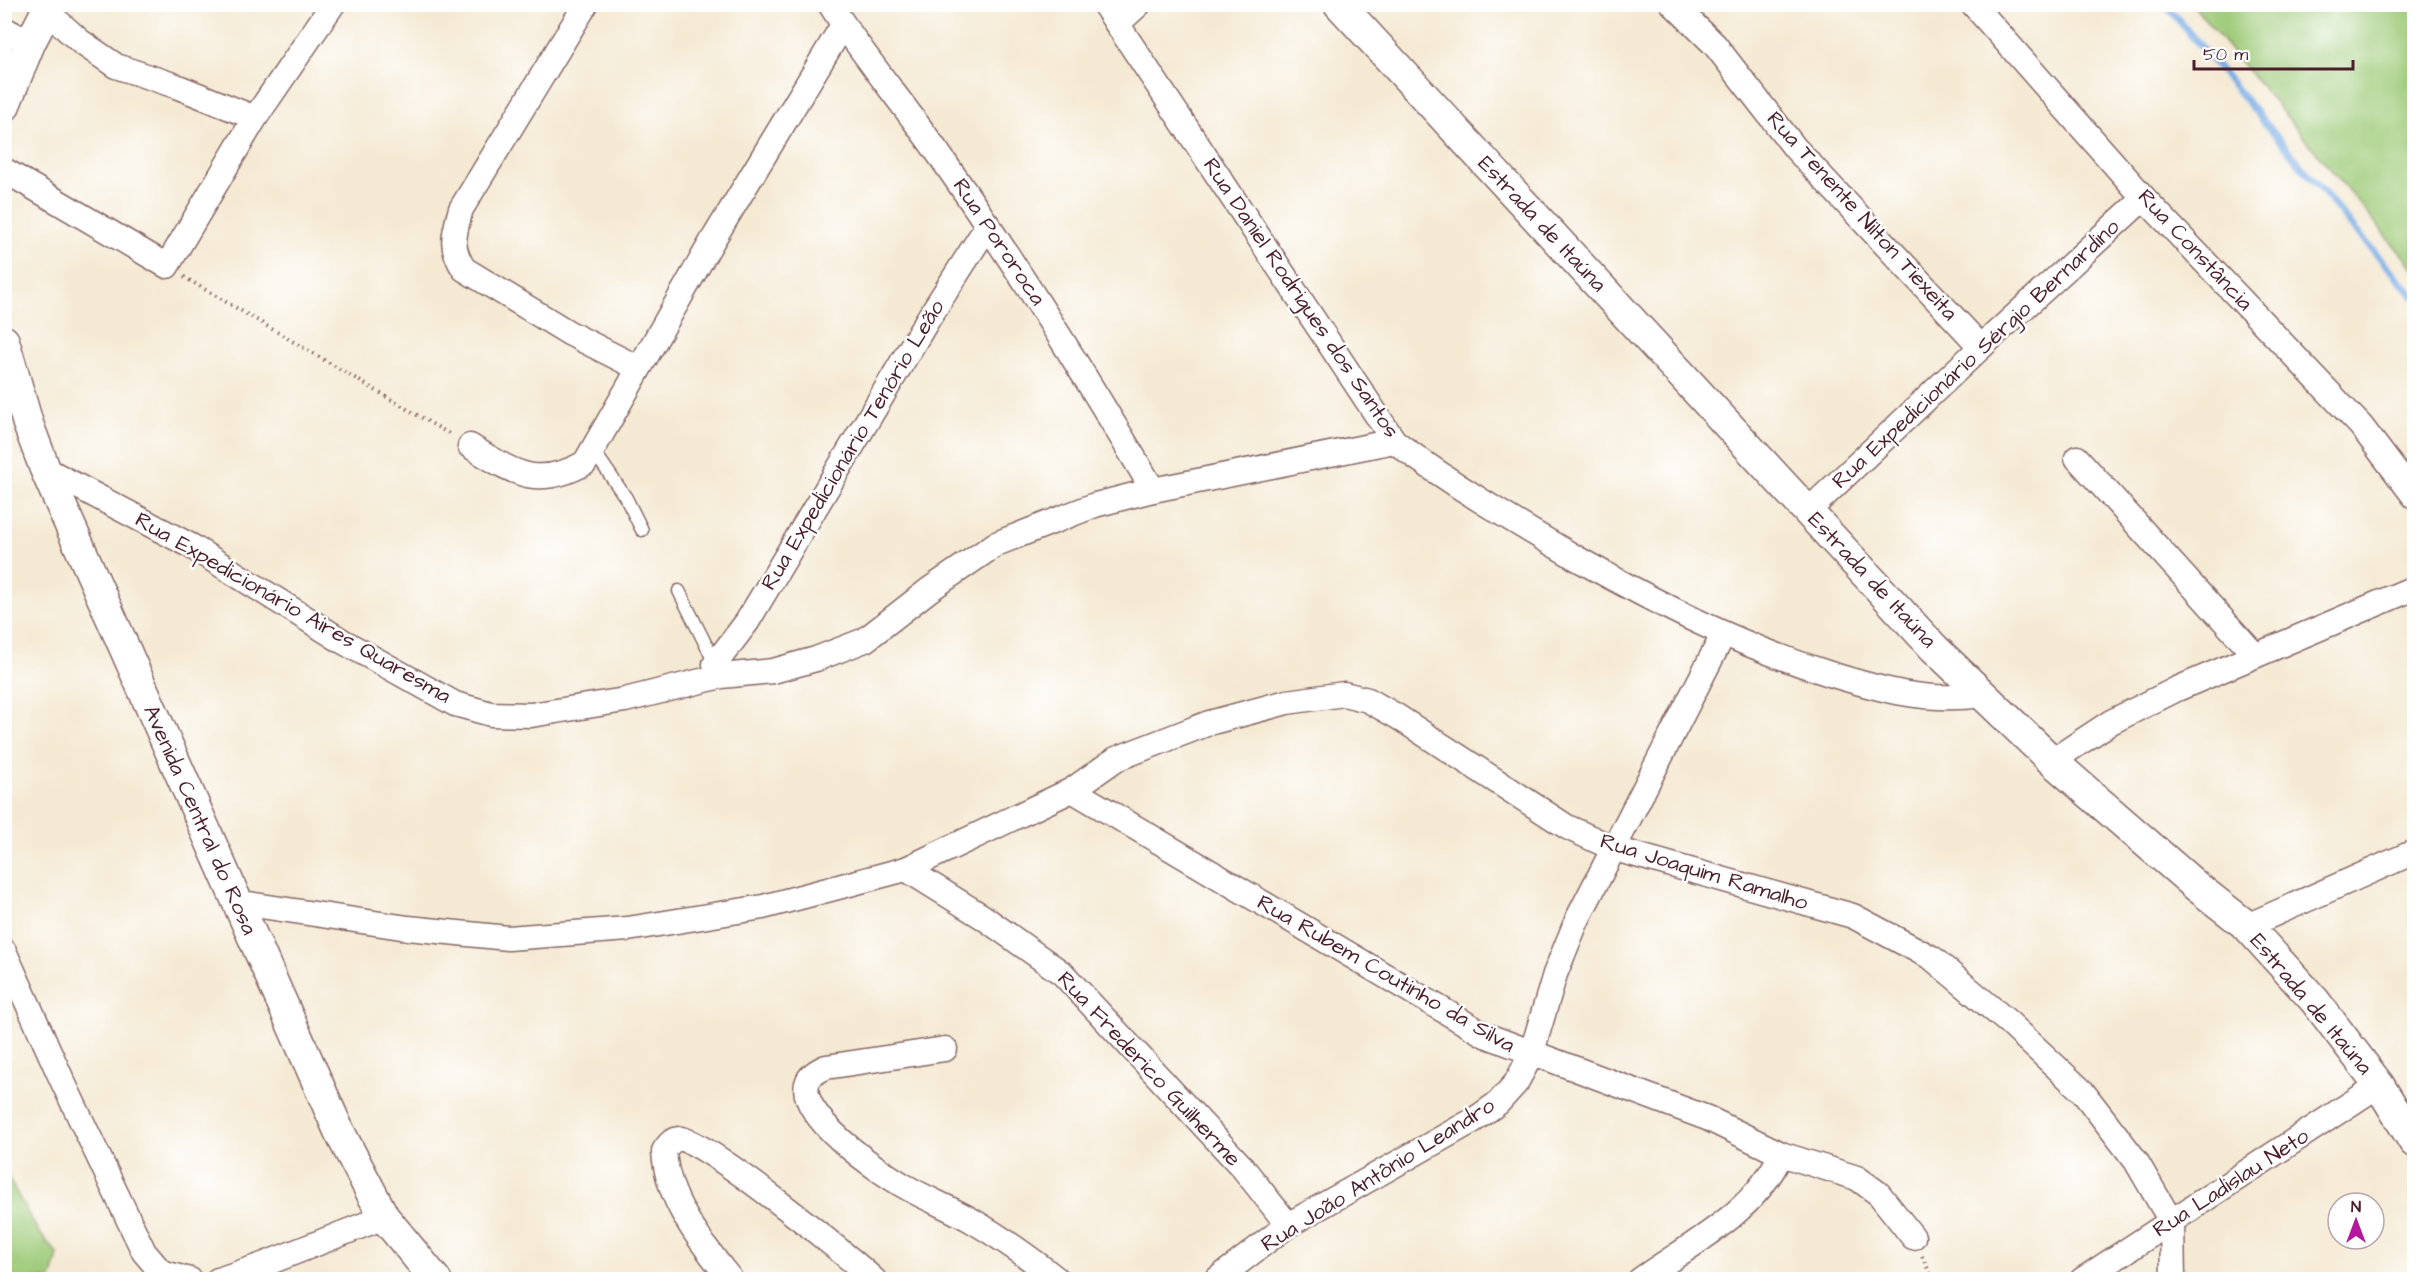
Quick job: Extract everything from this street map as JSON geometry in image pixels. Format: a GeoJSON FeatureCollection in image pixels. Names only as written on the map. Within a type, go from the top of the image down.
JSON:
{"type":"FeatureCollection","features":[{"type":"Feature","properties":{"kind":"street"},"geometry":{"type":"LineString","coordinates":[[4,170],[167,266],[255,118],[333,4]]}},
{"type":"Feature","properties":{"kind":"street"},"geometry":{"type":"LineString","coordinates":[[586,4],[461,209],[454,232],[454,253],[464,269],[569,333],[638,368]]}},
{"type":"Feature","properties":{"kind":"street","name":"Rua Pororoca"},"geometry":{"type":"LineString","coordinates":[[830,4],[843,25],[905,105],[988,225],[1071,351],[1153,490]]}},
{"type":"Feature","properties":{"kind":"street"},"geometry":{"type":"LineString","coordinates":[[1110,14],[1139,4]]}},
{"type":"Feature","properties":{"kind":"street","name":"Estrada de Itaúna"},"geometry":{"type":"LineString","coordinates":[[1339,4],[1808,512],[1982,695],[2052,761],[2196,886],[2247,926],[2315,1001],[2379,1085],[2415,1142]]}},
{"type":"Feature","properties":{"kind":"street","name":"Rua Tenente Nilton Tiexeita"},"geometry":{"type":"LineString","coordinates":[[1673,4],[1715,45],[1795,148],[1981,347]]}},
{"type":"Feature","properties":{"kind":"street","name":"Rua Constância"},"geometry":{"type":"LineString","coordinates":[[1973,4],[2144,198],[2361,426],[2415,496]]}},
{"type":"Feature","properties":{"kind":"street"},"geometry":{"type":"LineString","coordinates":[[4,107],[17,36],[48,8],[81,42],[116,66],[176,86],[255,118]]}},
{"type":"Feature","properties":{"kind":"street","name":"Rua Daniel Rodrigues dos Santos"},"geometry":{"type":"LineString","coordinates":[[1110,14],[1394,441],[1430,468],[1539,536],[1654,602],[1723,635],[1799,664],[1892,693],[1957,699],[1982,695]]}},
{"type":"Feature","properties":{"kind":"street"},"geometry":{"type":"LineString","coordinates":[[470,447],[502,466],[529,476],[551,478],[585,464],[638,368],[843,25]]}},
{"type":"Feature","properties":{"kind":"street","name":"Rua Expedicionário Sérgio Bernardino"},"geometry":{"type":"LineString","coordinates":[[1808,512],[1981,347],[2144,198]]}},
{"type":"Feature","properties":{"kind":"street","name":"Rua Expedicionário Tenório Leão"},"geometry":{"type":"LineString","coordinates":[[718,670],[928,319],[988,225]]}},
{"type":"Feature","properties":{"kind":"street","name":"Avenida Central do Rosa"},"geometry":{"type":"LineString","coordinates":[[4,340],[28,424],[45,470],[235,902],[339,1131],[384,1217],[436,1280]]}},
{"type":"Feature","properties":{"kind":"street","name":"Rua Expedicionário Aires Quaresma"},"geometry":{"type":"LineString","coordinates":[[45,470],[191,546],[342,641],[454,704],[491,714],[531,715],[625,700],[718,670],[773,671],[816,659],[865,640],[929,590],[996,544],[1095,506],[1153,490],[1394,441]]}},
{"type":"Feature","properties":{"kind":"street"},"geometry":{"type":"LineString","coordinates":[[2077,459],[2254,654]]}},
{"type":"Feature","properties":{"kind":"street"},"geometry":{"type":"LineString","coordinates":[[2052,761],[2111,722],[2254,654],[2415,588]]}},
{"type":"Feature","properties":{"kind":"street","name":"Rua João Antônio Leandro"},"geometry":{"type":"LineString","coordinates":[[1216,1280],[1288,1225],[1474,1119],[1498,1103],[1516,1083],[1531,1055],[1555,974],[1577,920],[1615,849],[1682,711],[1723,635]]}},
{"type":"Feature","properties":{"kind":"street","name":"Rua Joaquim Ramalho"},"geometry":{"type":"LineString","coordinates":[[235,902],[408,928],[508,938],[628,929],[763,907],[906,869],[1072,790],[1116,759],[1209,723],[1287,702],[1344,694],[1368,700],[1398,717],[1568,827],[1615,849],[1853,916],[1932,958],[2008,1022],[2082,1091],[2136,1161],[2172,1223],[2173,1280]]}},
{"type":"Feature","properties":{"kind":"street","name":"Rua Rubem Coutinho da Silva"},"geometry":{"type":"LineString","coordinates":[[1072,790],[1485,1035],[1531,1055],[1707,1118],[1781,1154],[1857,1178],[1879,1194],[1912,1237]]}},
{"type":"Feature","properties":{"kind":"street"},"geometry":{"type":"LineString","coordinates":[[2247,926],[2415,852]]}},
{"type":"Feature","properties":{"kind":"street","name":"Rua Frederico Guilherme"},"geometry":{"type":"LineString","coordinates":[[906,869],[983,917],[1063,974],[1243,1168],[1288,1225]]}},
{"type":"Feature","properties":{"kind":"street"},"geometry":{"type":"LineString","coordinates":[[4,951],[62,1080],[144,1252],[161,1272],[190,1280]]}},
{"type":"Feature","properties":{"kind":"street"},"geometry":{"type":"LineString","coordinates":[[945,1049],[826,1067],[815,1073],[808,1081],[807,1090],[813,1110],[825,1127],[903,1186],[969,1219],[1016,1247],[1058,1280]]}},
{"type":"Feature","properties":{"kind":"street","name":"Rua Ladislau Neto"},"geometry":{"type":"LineString","coordinates":[[2082,1280],[2379,1085]]}},
{"type":"Feature","properties":{"kind":"street"},"geometry":{"type":"LineString","coordinates":[[731,1280],[694,1232],[668,1180],[664,1151],[674,1140],[682,1139],[699,1145],[759,1188],[874,1280]]}},
{"type":"Feature","properties":{"kind":"street"},"geometry":{"type":"LineString","coordinates":[[1640,1280],[1741,1209],[1772,1175],[1781,1154]]}},
{"type":"Feature","properties":{"kind":"street"},"geometry":{"type":"LineString","coordinates":[[218,1280],[260,1266],[384,1217]]}},
{"type":"Feature","properties":{"kind":"lane"},"geometry":{"type":"LineString","coordinates":[[593,450],[626,498],[642,530]]}},
{"type":"Feature","properties":{"kind":"lane"},"geometry":{"type":"LineString","coordinates":[[679,591],[718,670]]}},
{"type":"Feature","properties":{"kind":"path"},"geometry":{"type":"LineString","coordinates":[[167,266],[470,447]]}},
{"type":"Feature","properties":{"kind":"green space"},"geometry":{"type":"Polygon","coordinates":[[[2193,5],[2414,5],[2414,269],[2193,5]]]}},
{"type":"Feature","properties":{"kind":"green space"},"geometry":{"type":"Polygon","coordinates":[[[4,1170],[38,1231],[58,1255],[51,1279],[5,1279],[4,1170]]]}},
{"type":"Feature","properties":{"kind":"waterway"},"geometry":{"type":"LineString","coordinates":[[2165,4],[2357,232],[2414,296]]}}]}
